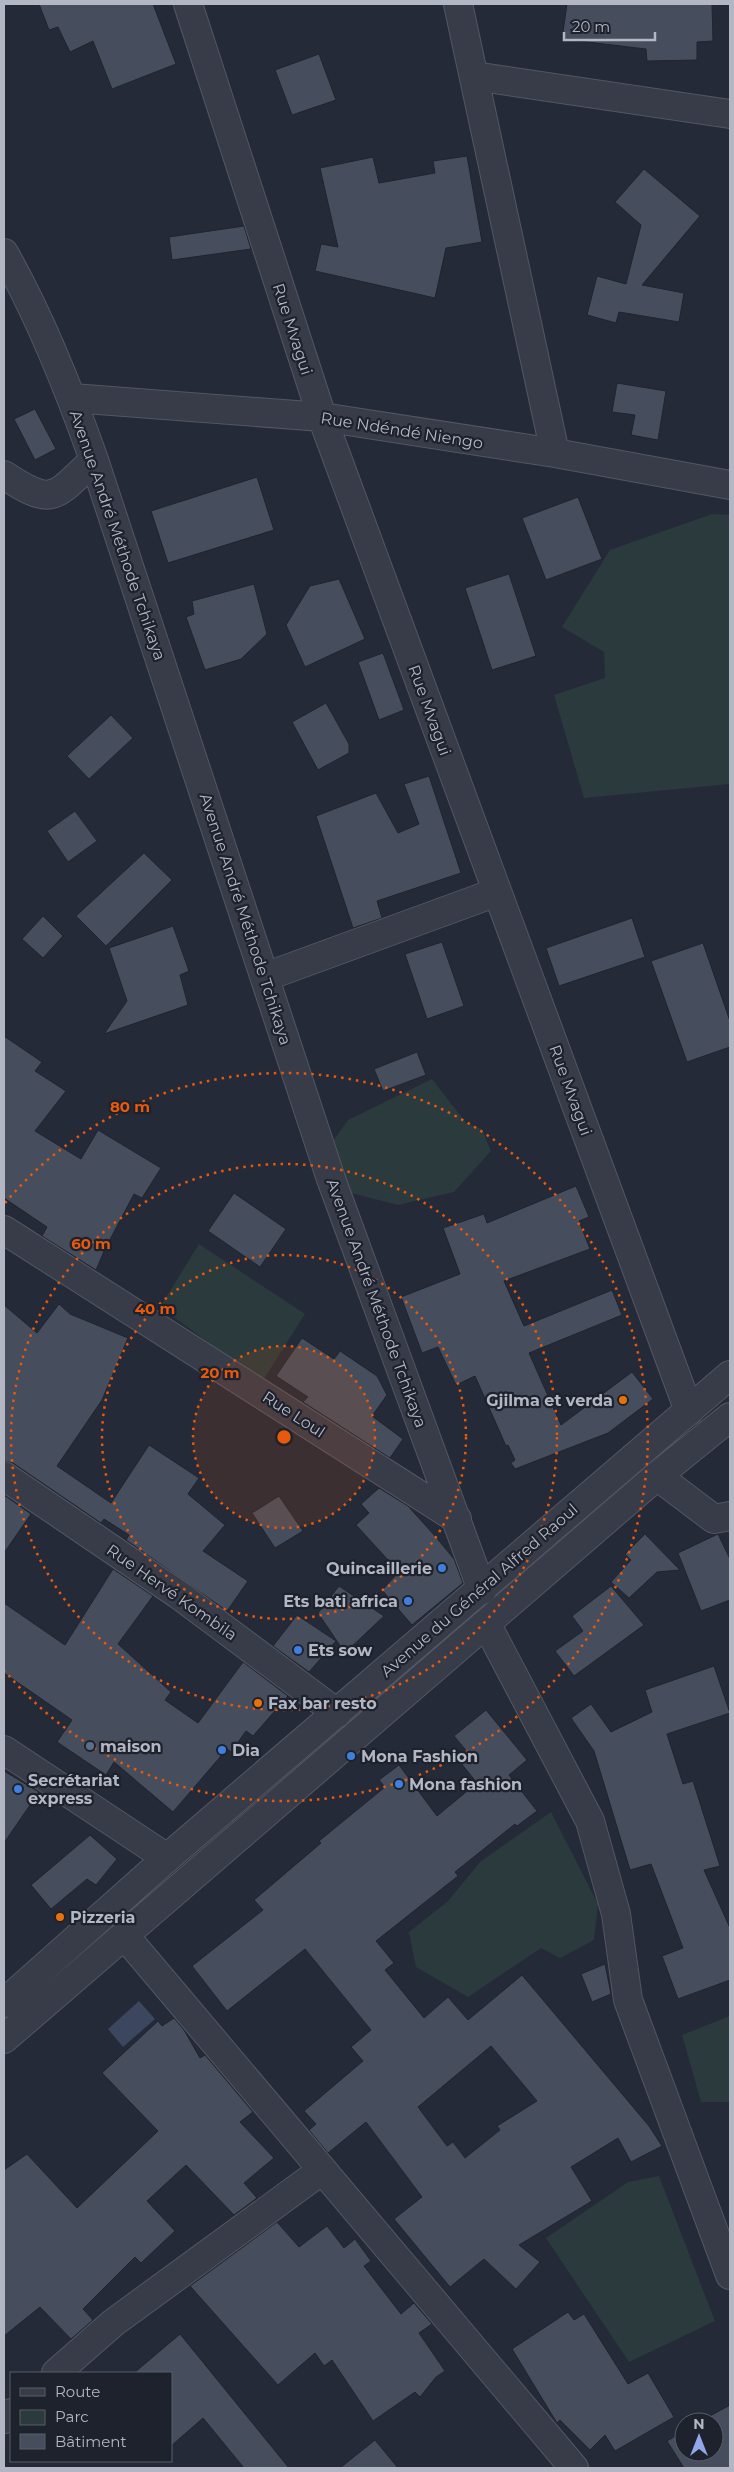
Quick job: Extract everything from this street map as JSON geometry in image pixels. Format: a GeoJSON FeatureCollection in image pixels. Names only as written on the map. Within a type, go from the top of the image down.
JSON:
{"type":"FeatureCollection","features":[{"type":"Feature","properties":{"kind":"street","name":"Rue Mvagui"},"geometry":{"type":"LineString","coordinates":[[188,4],[322,417],[689,1411]]}},
{"type":"Feature","properties":{"kind":"street"},"geometry":{"type":"LineString","coordinates":[[458,4],[555,453]]}},
{"type":"Feature","properties":{"kind":"street"},"geometry":{"type":"LineString","coordinates":[[474,76],[730,114]]}},
{"type":"Feature","properties":{"kind":"street","name":"Avenue André Méthode Tchikaya"},"geometry":{"type":"LineString","coordinates":[[4,252],[20,282],[72,398],[332,1179],[482,1590]]}},
{"type":"Feature","properties":{"kind":"street","name":"Rue Ndéndé Niengo"},"geometry":{"type":"LineString","coordinates":[[72,398],[322,417],[555,453],[730,485]]}},
{"type":"Feature","properties":{"kind":"street"},"geometry":{"type":"LineString","coordinates":[[4,475],[34,493],[44,496],[63,488],[94,460]]}},
{"type":"Feature","properties":{"kind":"street"},"geometry":{"type":"LineString","coordinates":[[265,977],[497,892]]}},
{"type":"Feature","properties":{"kind":"street","name":"Rue Loul"},"geometry":{"type":"LineString","coordinates":[[4,1230],[457,1519]]}},
{"type":"Feature","properties":{"kind":"street","name":"Avenue du Général Alfred Raoul"},"geometry":{"type":"LineString","coordinates":[[4,2003],[167,1858],[482,1590],[584,1498],[730,1375]]}},
{"type":"Feature","properties":{"kind":"street","name":"Avenue du Général Alfred Raoul"},"geometry":{"type":"LineString","coordinates":[[4,2039],[487,1626],[657,1476],[730,1417]]}},
{"type":"Feature","properties":{"kind":"street","name":"Rue Hervé Kombila"},"geometry":{"type":"LineString","coordinates":[[4,1476],[179,1595],[337,1713]]}},
{"type":"Feature","properties":{"kind":"street"},"geometry":{"type":"LineString","coordinates":[[657,1476],[725,1522]]}},
{"type":"Feature","properties":{"kind":"street"},"geometry":{"type":"LineString","coordinates":[[487,1626],[590,1821],[616,1914],[628,2000],[730,2275]]}},
{"type":"Feature","properties":{"kind":"street"},"geometry":{"type":"LineString","coordinates":[[4,1750],[167,1858]]}},
{"type":"Feature","properties":{"kind":"street"},"geometry":{"type":"LineString","coordinates":[[125,1936],[321,2171],[574,2468]]}},
{"type":"Feature","properties":{"kind":"street"},"geometry":{"type":"LineString","coordinates":[[57,2372],[113,2323],[321,2171]]}},
{"type":"Feature","properties":{"kind":"green space"},"geometry":{"type":"Polygon","coordinates":[[[712,514],[730,515],[730,784],[584,798],[554,695],[605,678],[604,652],[562,627],[610,550],[712,514]]]}},
{"type":"Feature","properties":{"kind":"green space"},"geometry":{"type":"Polygon","coordinates":[[[432,1079],[467,1124],[482,1129],[491,1151],[454,1192],[398,1205],[347,1192],[333,1141],[348,1120],[432,1079]]]}},
{"type":"Feature","properties":{"kind":"green space"},"geometry":{"type":"Polygon","coordinates":[[[199,1244],[305,1314],[262,1382],[160,1307],[199,1244]]]}},
{"type":"Feature","properties":{"kind":"green space"},"geometry":{"type":"Polygon","coordinates":[[[551,1812],[598,1904],[594,1940],[560,1958],[541,1948],[468,1997],[416,1967],[409,1932],[448,1901],[480,1862],[551,1812]]]}},
{"type":"Feature","properties":{"kind":"green space"},"geometry":{"type":"Polygon","coordinates":[[[730,2016],[730,2102],[701,2102],[682,2035],[730,2016]]]}},
{"type":"Feature","properties":{"kind":"green space"},"geometry":{"type":"Polygon","coordinates":[[[659,2176],[715,2321],[629,2362],[546,2238],[628,2182],[659,2176]]]}},
{"type":"Feature","properties":{"kind":"water"},"geometry":{"type":"Polygon","coordinates":[[[139,2001],[155,2019],[123,2047],[108,2029],[139,2001]]]}},
{"type":"Feature","properties":{"kind":"building"},"geometry":{"type":"Polygon","coordinates":[[[39,4],[153,4],[176,64],[112,89],[93,41],[70,52],[58,27],[49,30],[39,4]]]}},
{"type":"Feature","properties":{"kind":"building"},"geometry":{"type":"Polygon","coordinates":[[[567,4],[712,4],[713,41],[697,42],[697,60],[647,61],[646,49],[562,39],[567,4]]]}},
{"type":"Feature","properties":{"kind":"building"},"geometry":{"type":"Polygon","coordinates":[[[319,54],[336,100],[292,115],[275,70],[319,54]]]}},
{"type":"Feature","properties":{"kind":"building"},"geometry":{"type":"Polygon","coordinates":[[[467,156],[482,242],[446,248],[435,298],[315,271],[321,244],[338,247],[320,168],[373,157],[379,183],[435,173],[433,161],[467,156]]]}},
{"type":"Feature","properties":{"kind":"building"},"geometry":{"type":"Polygon","coordinates":[[[644,169],[700,216],[642,285],[684,293],[679,322],[619,312],[616,323],[587,315],[597,276],[626,284],[641,225],[615,202],[644,169]]]}},
{"type":"Feature","properties":{"kind":"building"},"geometry":{"type":"Polygon","coordinates":[[[244,226],[251,249],[172,260],[169,237],[244,226]]]}},
{"type":"Feature","properties":{"kind":"building"},"geometry":{"type":"Polygon","coordinates":[[[617,383],[666,391],[658,440],[631,435],[635,415],[612,412],[617,383]]]}},
{"type":"Feature","properties":{"kind":"building"},"geometry":{"type":"Polygon","coordinates":[[[35,409],[56,449],[35,460],[14,419],[35,409]]]}},
{"type":"Feature","properties":{"kind":"building"},"geometry":{"type":"Polygon","coordinates":[[[257,477],[274,530],[168,563],[151,511],[257,477]]]}},
{"type":"Feature","properties":{"kind":"building"},"geometry":{"type":"Polygon","coordinates":[[[578,497],[602,559],[546,580],[522,518],[578,497]]]}},
{"type":"Feature","properties":{"kind":"building"},"geometry":{"type":"Polygon","coordinates":[[[509,574],[536,656],[492,670],[465,588],[509,574]]]}},
{"type":"Feature","properties":{"kind":"building"},"geometry":{"type":"Polygon","coordinates":[[[339,579],[365,639],[305,667],[286,625],[310,586],[339,579]]]}},
{"type":"Feature","properties":{"kind":"building"},"geometry":{"type":"Polygon","coordinates":[[[254,584],[267,634],[241,659],[205,670],[186,617],[194,614],[192,601],[254,584]]]}},
{"type":"Feature","properties":{"kind":"building"},"geometry":{"type":"Polygon","coordinates":[[[383,653],[404,710],[379,720],[358,662],[383,653]]]}},
{"type":"Feature","properties":{"kind":"building"},"geometry":{"type":"Polygon","coordinates":[[[326,703],[349,744],[349,753],[318,770],[292,722],[326,703]]]}},
{"type":"Feature","properties":{"kind":"building"},"geometry":{"type":"Polygon","coordinates":[[[111,715],[133,738],[89,779],[67,756],[111,715]]]}},
{"type":"Feature","properties":{"kind":"building"},"geometry":{"type":"Polygon","coordinates":[[[429,776],[461,873],[377,901],[382,918],[353,928],[316,816],[376,793],[398,833],[419,824],[404,784],[429,776]]]}},
{"type":"Feature","properties":{"kind":"building"},"geometry":{"type":"Polygon","coordinates":[[[75,811],[97,841],[68,862],[47,831],[75,811]]]}},
{"type":"Feature","properties":{"kind":"building"},"geometry":{"type":"Polygon","coordinates":[[[144,853],[172,880],[106,946],[76,916],[144,853]]]}},
{"type":"Feature","properties":{"kind":"building"},"geometry":{"type":"Polygon","coordinates":[[[43,916],[63,936],[43,958],[22,939],[43,916]]]}},
{"type":"Feature","properties":{"kind":"building"},"geometry":{"type":"Polygon","coordinates":[[[632,918],[645,957],[559,986],[546,948],[632,918]]]}},
{"type":"Feature","properties":{"kind":"building"},"geometry":{"type":"Polygon","coordinates":[[[173,926],[189,971],[180,975],[188,1005],[104,1034],[127,1001],[109,948],[173,926]]]}},
{"type":"Feature","properties":{"kind":"building"},"geometry":{"type":"Polygon","coordinates":[[[442,942],[464,1006],[427,1019],[405,954],[442,942]]]}},
{"type":"Feature","properties":{"kind":"building"},"geometry":{"type":"Polygon","coordinates":[[[703,943],[730,1021],[730,1047],[687,1062],[651,961],[703,943]]]}},
{"type":"Feature","properties":{"kind":"building"},"geometry":{"type":"Polygon","coordinates":[[[4,1036],[42,1062],[35,1071],[66,1091],[35,1131],[81,1159],[98,1130],[161,1168],[142,1198],[134,1194],[96,1270],[42,1236],[47,1227],[4,1198],[4,1036]]]}},
{"type":"Feature","properties":{"kind":"building"},"geometry":{"type":"Polygon","coordinates":[[[417,1052],[426,1075],[383,1091],[374,1069],[417,1052]]]}},
{"type":"Feature","properties":{"kind":"building"},"geometry":{"type":"Polygon","coordinates":[[[576,1186],[589,1217],[579,1221],[590,1249],[504,1281],[524,1326],[612,1290],[622,1315],[529,1353],[561,1425],[632,1372],[653,1399],[608,1433],[515,1469],[511,1463],[515,1460],[508,1445],[506,1446],[475,1376],[456,1385],[438,1347],[422,1353],[401,1297],[460,1274],[443,1228],[484,1214],[487,1223],[576,1186]]]}},
{"type":"Feature","properties":{"kind":"building"},"geometry":{"type":"Polygon","coordinates":[[[234,1193],[286,1229],[260,1267],[208,1231],[234,1193]]]}},
{"type":"Feature","properties":{"kind":"building"},"geometry":{"type":"Polygon","coordinates":[[[59,1304],[70,1314],[128,1338],[102,1400],[57,1466],[111,1503],[149,1445],[199,1478],[188,1494],[225,1525],[203,1551],[248,1581],[227,1611],[126,1540],[129,1535],[104,1519],[101,1523],[13,1463],[4,1461],[4,1305],[37,1333],[59,1304]]]}},
{"type":"Feature","properties":{"kind":"building"},"geometry":{"type":"Polygon","coordinates":[[[302,1338],[334,1359],[340,1351],[377,1376],[387,1395],[372,1416],[403,1439],[390,1458],[303,1402],[308,1397],[276,1376],[302,1338]]]}},
{"type":"Feature","properties":{"kind":"building"},"geometry":{"type":"Polygon","coordinates":[[[379,1488],[408,1506],[435,1536],[454,1559],[463,1583],[412,1625],[382,1590],[399,1572],[356,1525],[369,1513],[361,1504],[379,1488]]]}},
{"type":"Feature","properties":{"kind":"building"},"geometry":{"type":"Polygon","coordinates":[[[4,1495],[31,1514],[4,1553],[4,1495]]]}},
{"type":"Feature","properties":{"kind":"building"},"geometry":{"type":"Polygon","coordinates":[[[279,1496],[303,1531],[275,1548],[252,1513],[279,1496]]]}},
{"type":"Feature","properties":{"kind":"building"},"geometry":{"type":"Polygon","coordinates":[[[645,1534],[680,1570],[657,1572],[629,1598],[611,1582],[631,1560],[625,1554],[645,1534]]]}},
{"type":"Feature","properties":{"kind":"building"},"geometry":{"type":"Polygon","coordinates":[[[718,1534],[730,1559],[730,1600],[701,1611],[678,1553],[718,1534]]]}},
{"type":"Feature","properties":{"kind":"building"},"geometry":{"type":"Polygon","coordinates":[[[113,1569],[153,1596],[118,1644],[171,1692],[165,1700],[198,1723],[243,1662],[288,1696],[253,1736],[246,1731],[231,1752],[227,1749],[173,1812],[114,1762],[106,1775],[57,1742],[72,1720],[4,1673],[4,1603],[65,1645],[113,1569]]]}},
{"type":"Feature","properties":{"kind":"building"},"geometry":{"type":"Polygon","coordinates":[[[339,1586],[384,1616],[345,1653],[318,1613],[339,1586]]]}},
{"type":"Feature","properties":{"kind":"building"},"geometry":{"type":"Polygon","coordinates":[[[611,1586],[644,1625],[574,1676],[555,1651],[583,1631],[572,1616],[611,1586]]]}},
{"type":"Feature","properties":{"kind":"building"},"geometry":{"type":"Polygon","coordinates":[[[297,1615],[336,1641],[309,1672],[273,1646],[297,1615]]]}},
{"type":"Feature","properties":{"kind":"building"},"geometry":{"type":"Polygon","coordinates":[[[714,1666],[730,1713],[667,1734],[683,1784],[693,1781],[720,1866],[704,1870],[730,1928],[730,1980],[678,1999],[662,1956],[683,1948],[651,1864],[630,1870],[594,1751],[571,1718],[591,1704],[611,1732],[652,1712],[645,1690],[714,1666]]]}},
{"type":"Feature","properties":{"kind":"building"},"geometry":{"type":"Polygon","coordinates":[[[486,1710],[527,1760],[509,1775],[537,1811],[517,1826],[515,1824],[455,1872],[458,1876],[376,1941],[394,1963],[385,1970],[424,2018],[448,1997],[468,2020],[522,1975],[649,2126],[662,2146],[631,2162],[618,2138],[571,2167],[592,2201],[519,2245],[540,2262],[516,2289],[484,2259],[450,2287],[394,2219],[422,2197],[366,2122],[328,2153],[309,2130],[316,2124],[304,2111],[363,2061],[351,2047],[371,2030],[305,1949],[227,2011],[192,1966],[263,1910],[254,1900],[321,1843],[319,1841],[385,1787],[379,1780],[399,1765],[437,1816],[477,1783],[460,1762],[469,1754],[454,1736],[486,1710]],[[491,2046],[418,2107],[447,2146],[453,2142],[465,2158],[500,2130],[497,2126],[537,2101],[491,2046]]]}},
{"type":"Feature","properties":{"kind":"building"},"geometry":{"type":"Polygon","coordinates":[[[4,1771],[39,1792],[4,1843],[4,1771]]]}},
{"type":"Feature","properties":{"kind":"building"},"geometry":{"type":"Polygon","coordinates":[[[90,1835],[117,1859],[96,1885],[87,1879],[51,1909],[31,1885],[90,1835]]]}},
{"type":"Feature","properties":{"kind":"building"},"geometry":{"type":"Polygon","coordinates":[[[605,1964],[611,1994],[592,2002],[581,1974],[605,1964]]]}},
{"type":"Feature","properties":{"kind":"building"},"geometry":{"type":"Polygon","coordinates":[[[174,2018],[184,2030],[200,2058],[205,2055],[253,2112],[240,2122],[274,2158],[244,2183],[257,2198],[234,2215],[186,2165],[147,2201],[175,2231],[141,2263],[135,2257],[83,2309],[93,2320],[71,2339],[40,2307],[4,2336],[4,2170],[27,2154],[77,2208],[158,2131],[102,2073],[158,2021],[162,2026],[174,2018]]]}},
{"type":"Feature","properties":{"kind":"building"},"geometry":{"type":"Polygon","coordinates":[[[277,2222],[299,2247],[327,2226],[344,2248],[355,2239],[371,2261],[364,2266],[401,2314],[414,2303],[432,2324],[419,2333],[445,2371],[436,2377],[420,2397],[415,2392],[373,2421],[332,2360],[324,2366],[315,2353],[278,2385],[190,2286],[277,2222]]]}},
{"type":"Feature","properties":{"kind":"building"},"geometry":{"type":"Polygon","coordinates":[[[568,2312],[574,2320],[584,2314],[628,2384],[648,2373],[674,2417],[615,2451],[605,2435],[590,2450],[560,2420],[557,2423],[512,2349],[568,2312]]]}},
{"type":"Feature","properties":{"kind":"building"},"geometry":{"type":"Polygon","coordinates":[[[180,2334],[289,2468],[244,2468],[203,2418],[172,2445],[172,2372],[135,2372],[180,2334]]]}},
{"type":"Feature","properties":{"kind":"building"},"geometry":{"type":"Polygon","coordinates":[[[730,2405],[730,2468],[684,2468],[680,2462],[724,2462],[724,2412],[717,2412],[730,2405]]]}},
{"type":"Feature","properties":{"kind":"building"},"geometry":{"type":"Polygon","coordinates":[[[674,2437],[674,2452],[667,2441],[674,2437]]]}},
{"type":"Feature","properties":{"kind":"building"},"geometry":{"type":"Polygon","coordinates":[[[375,2440],[398,2468],[340,2468],[375,2440]]]}},
{"type":"Feature","properties":{"kind":"place","name":"Gjilma et verda"},"geometry":{"type":"Point","coordinates":[623,1400]}},
{"type":"Feature","properties":{"kind":"place","name":"Quincaillerie"},"geometry":{"type":"Point","coordinates":[442,1568]}},
{"type":"Feature","properties":{"kind":"place","name":"Ets bati africa"},"geometry":{"type":"Point","coordinates":[408,1601]}},
{"type":"Feature","properties":{"kind":"place","name":"Ets sow"},"geometry":{"type":"Point","coordinates":[298,1650]}},
{"type":"Feature","properties":{"kind":"place","name":"Fax bar resto"},"geometry":{"type":"Point","coordinates":[258,1703]}},
{"type":"Feature","properties":{"kind":"place","name":"maison"},"geometry":{"type":"Point","coordinates":[90,1746]}},
{"type":"Feature","properties":{"kind":"place","name":"Dia"},"geometry":{"type":"Point","coordinates":[222,1750]}},
{"type":"Feature","properties":{"kind":"place","name":"Mona Fashion"},"geometry":{"type":"Point","coordinates":[351,1756]}},
{"type":"Feature","properties":{"kind":"place","name":"Mona fashion"},"geometry":{"type":"Point","coordinates":[399,1784]}},
{"type":"Feature","properties":{"kind":"place","name":"Secrétariat express"},"geometry":{"type":"Point","coordinates":[18,1789]}},
{"type":"Feature","properties":{"kind":"place","name":"Pizzeria"},"geometry":{"type":"Point","coordinates":[60,1917]}}]}
